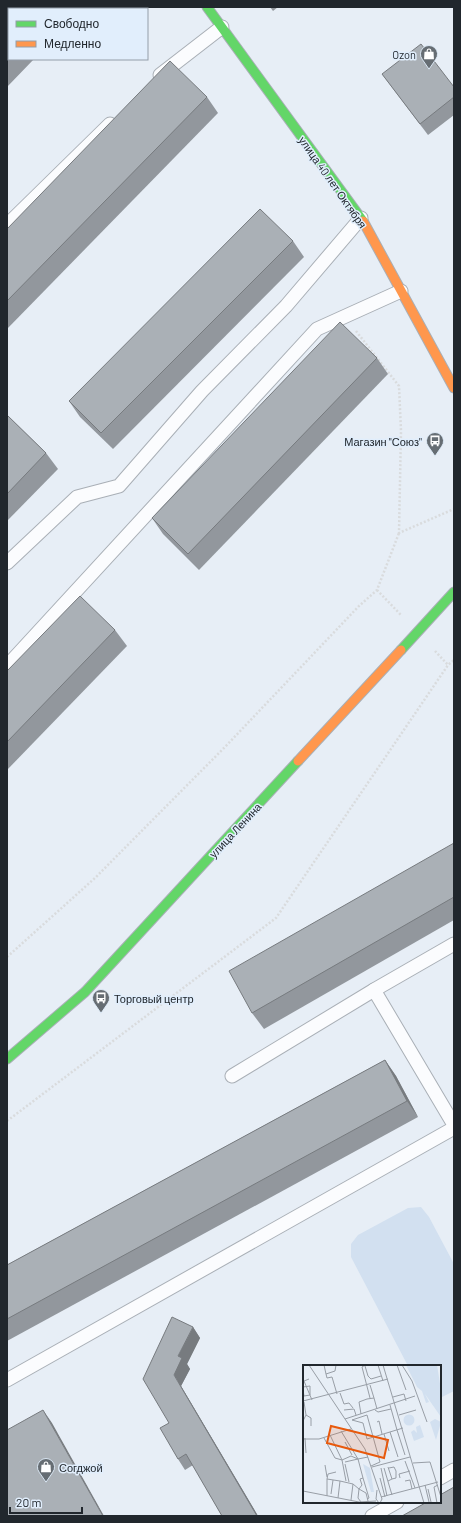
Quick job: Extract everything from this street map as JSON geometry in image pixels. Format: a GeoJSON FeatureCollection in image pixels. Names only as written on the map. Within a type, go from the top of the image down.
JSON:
{"type":"FeatureCollection","features":[{"type":"Feature","properties":{"kind":"main road","name":"улица 40 лет Октября"},"geometry":{"type":"LineString","coordinates":[[207,7],[361,218],[454,388]]}},
{"type":"Feature","properties":{"kind":"main road","name":"улица Ленина"},"geometry":{"type":"LineString","coordinates":[[7,1059],[85,992],[454,592]]}},
{"type":"Feature","properties":{"kind":"lane"},"geometry":{"type":"LineString","coordinates":[[152,82],[164,71],[222,27]]}},
{"type":"Feature","properties":{"kind":"lane"},"geometry":{"type":"LineString","coordinates":[[7,225],[119,115]]}},
{"type":"Feature","properties":{"kind":"lane"},"geometry":{"type":"LineString","coordinates":[[7,564],[77,497],[119,486],[202,391],[286,306],[361,218]]}},
{"type":"Feature","properties":{"kind":"lane"},"geometry":{"type":"LineString","coordinates":[[7,666],[317,329],[401,291]]}},
{"type":"Feature","properties":{"kind":"lane"},"geometry":{"type":"LineString","coordinates":[[232,1076],[374,990],[454,944]]}},
{"type":"Feature","properties":{"kind":"lane"},"geometry":{"type":"LineString","coordinates":[[374,990],[454,1125]]}},
{"type":"Feature","properties":{"kind":"lane"},"geometry":{"type":"LineString","coordinates":[[7,1380],[454,1128]]}},
{"type":"Feature","properties":{"kind":"lane"},"geometry":{"type":"LineString","coordinates":[[441,1477],[454,1470]]}},
{"type":"Feature","properties":{"kind":"lane"},"geometry":{"type":"LineString","coordinates":[[372,1516],[395,1503]]}},
{"type":"Feature","properties":{"kind":"path"},"geometry":{"type":"LineString","coordinates":[[7,957],[95,878],[224,748],[359,606],[377,590],[399,533],[401,431],[399,386],[345,316]]}},
{"type":"Feature","properties":{"kind":"path"},"geometry":{"type":"LineString","coordinates":[[399,533],[454,509]]}},
{"type":"Feature","properties":{"kind":"path"},"geometry":{"type":"LineString","coordinates":[[377,590],[401,616]]}},
{"type":"Feature","properties":{"kind":"path"},"geometry":{"type":"LineString","coordinates":[[435,650],[448,665]]}},
{"type":"Feature","properties":{"kind":"path"},"geometry":{"type":"LineString","coordinates":[[7,1120],[276,918],[448,665],[454,660]]}},
{"type":"Feature","properties":{"kind":"shaded area"},"geometry":{"type":"Polygon","coordinates":[[[421,1207],[429,1217],[454,1264],[454,1391],[441,1398],[441,1365],[407,1365],[351,1257],[351,1244],[358,1235],[408,1208],[421,1207]]]}},
{"type":"Feature","properties":{"kind":"building"},"geometry":{"type":"Polygon","coordinates":[[[7,7],[57,7],[8,8],[7,59],[7,7]]]}},
{"type":"Feature","properties":{"kind":"building"},"geometry":{"type":"Polygon","coordinates":[[[421,44],[454,87],[454,97],[420,124],[382,74],[421,44]]]}},
{"type":"Feature","properties":{"kind":"building"},"geometry":{"type":"Polygon","coordinates":[[[170,61],[207,97],[7,301],[7,229],[170,61]]]}},
{"type":"Feature","properties":{"kind":"building"},"geometry":{"type":"Polygon","coordinates":[[[260,209],[293,241],[101,433],[69,401],[260,209]]]}},
{"type":"Feature","properties":{"kind":"building"},"geometry":{"type":"Polygon","coordinates":[[[340,322],[377,358],[188,554],[152,518],[340,322]]]}},
{"type":"Feature","properties":{"kind":"building"},"geometry":{"type":"Polygon","coordinates":[[[7,415],[46,453],[7,494],[7,415]]]}},
{"type":"Feature","properties":{"kind":"building"},"geometry":{"type":"Polygon","coordinates":[[[80,596],[115,630],[7,742],[7,671],[80,596]]]}},
{"type":"Feature","properties":{"kind":"building"},"geometry":{"type":"Polygon","coordinates":[[[454,843],[454,897],[252,1013],[229,971],[454,843]]]}},
{"type":"Feature","properties":{"kind":"building"},"geometry":{"type":"Polygon","coordinates":[[[385,1060],[407,1101],[7,1319],[7,1265],[385,1060]]]}},
{"type":"Feature","properties":{"kind":"building"},"geometry":{"type":"Polygon","coordinates":[[[172,1317],[193,1327],[178,1356],[182,1358],[174,1375],[257,1516],[222,1516],[186,1454],[178,1459],[160,1428],[169,1423],[143,1379],[172,1317]]]}},
{"type":"Feature","properties":{"kind":"building","name":"Согджой"},"geometry":{"type":"Polygon","coordinates":[[[43,1410],[103,1516],[7,1516],[7,1430],[43,1410]]]}},
{"type":"Feature","properties":{"kind":"building"},"geometry":{"type":"Polygon","coordinates":[[[454,1487],[454,1516],[402,1516],[425,1503],[441,1503],[441,1494],[454,1487]]]}},
{"type":"Feature","properties":{"kind":"traffic: fast"},"geometry":{"type":"LineString","coordinates":[[207,7],[363,221]]}},
{"type":"Feature","properties":{"kind":"traffic: fast"},"geometry":{"type":"LineString","coordinates":[[401,650],[454,592]]}},
{"type":"Feature","properties":{"kind":"traffic: fast"},"geometry":{"type":"LineString","coordinates":[[7,1059],[85,992],[298,761]]}},
{"type":"Feature","properties":{"kind":"traffic: slow"},"geometry":{"type":"LineString","coordinates":[[363,221],[454,388]]}},
{"type":"Feature","properties":{"kind":"traffic: slow"},"geometry":{"type":"LineString","coordinates":[[298,761],[401,650]]}},
{"type":"Feature","properties":{"kind":"place","name":"Ozon"},"geometry":{"type":"Point","coordinates":[429,69]}},
{"type":"Feature","properties":{"kind":"place","name":"Магазин \"Союз\""},"geometry":{"type":"Point","coordinates":[435,456]}},
{"type":"Feature","properties":{"kind":"place","name":"Торговый центр"},"geometry":{"type":"Point","coordinates":[101,1013]}},
{"type":"Feature","properties":{"kind":"place","name":"Согджой"},"geometry":{"type":"Point","coordinates":[46,1482]}}]}
